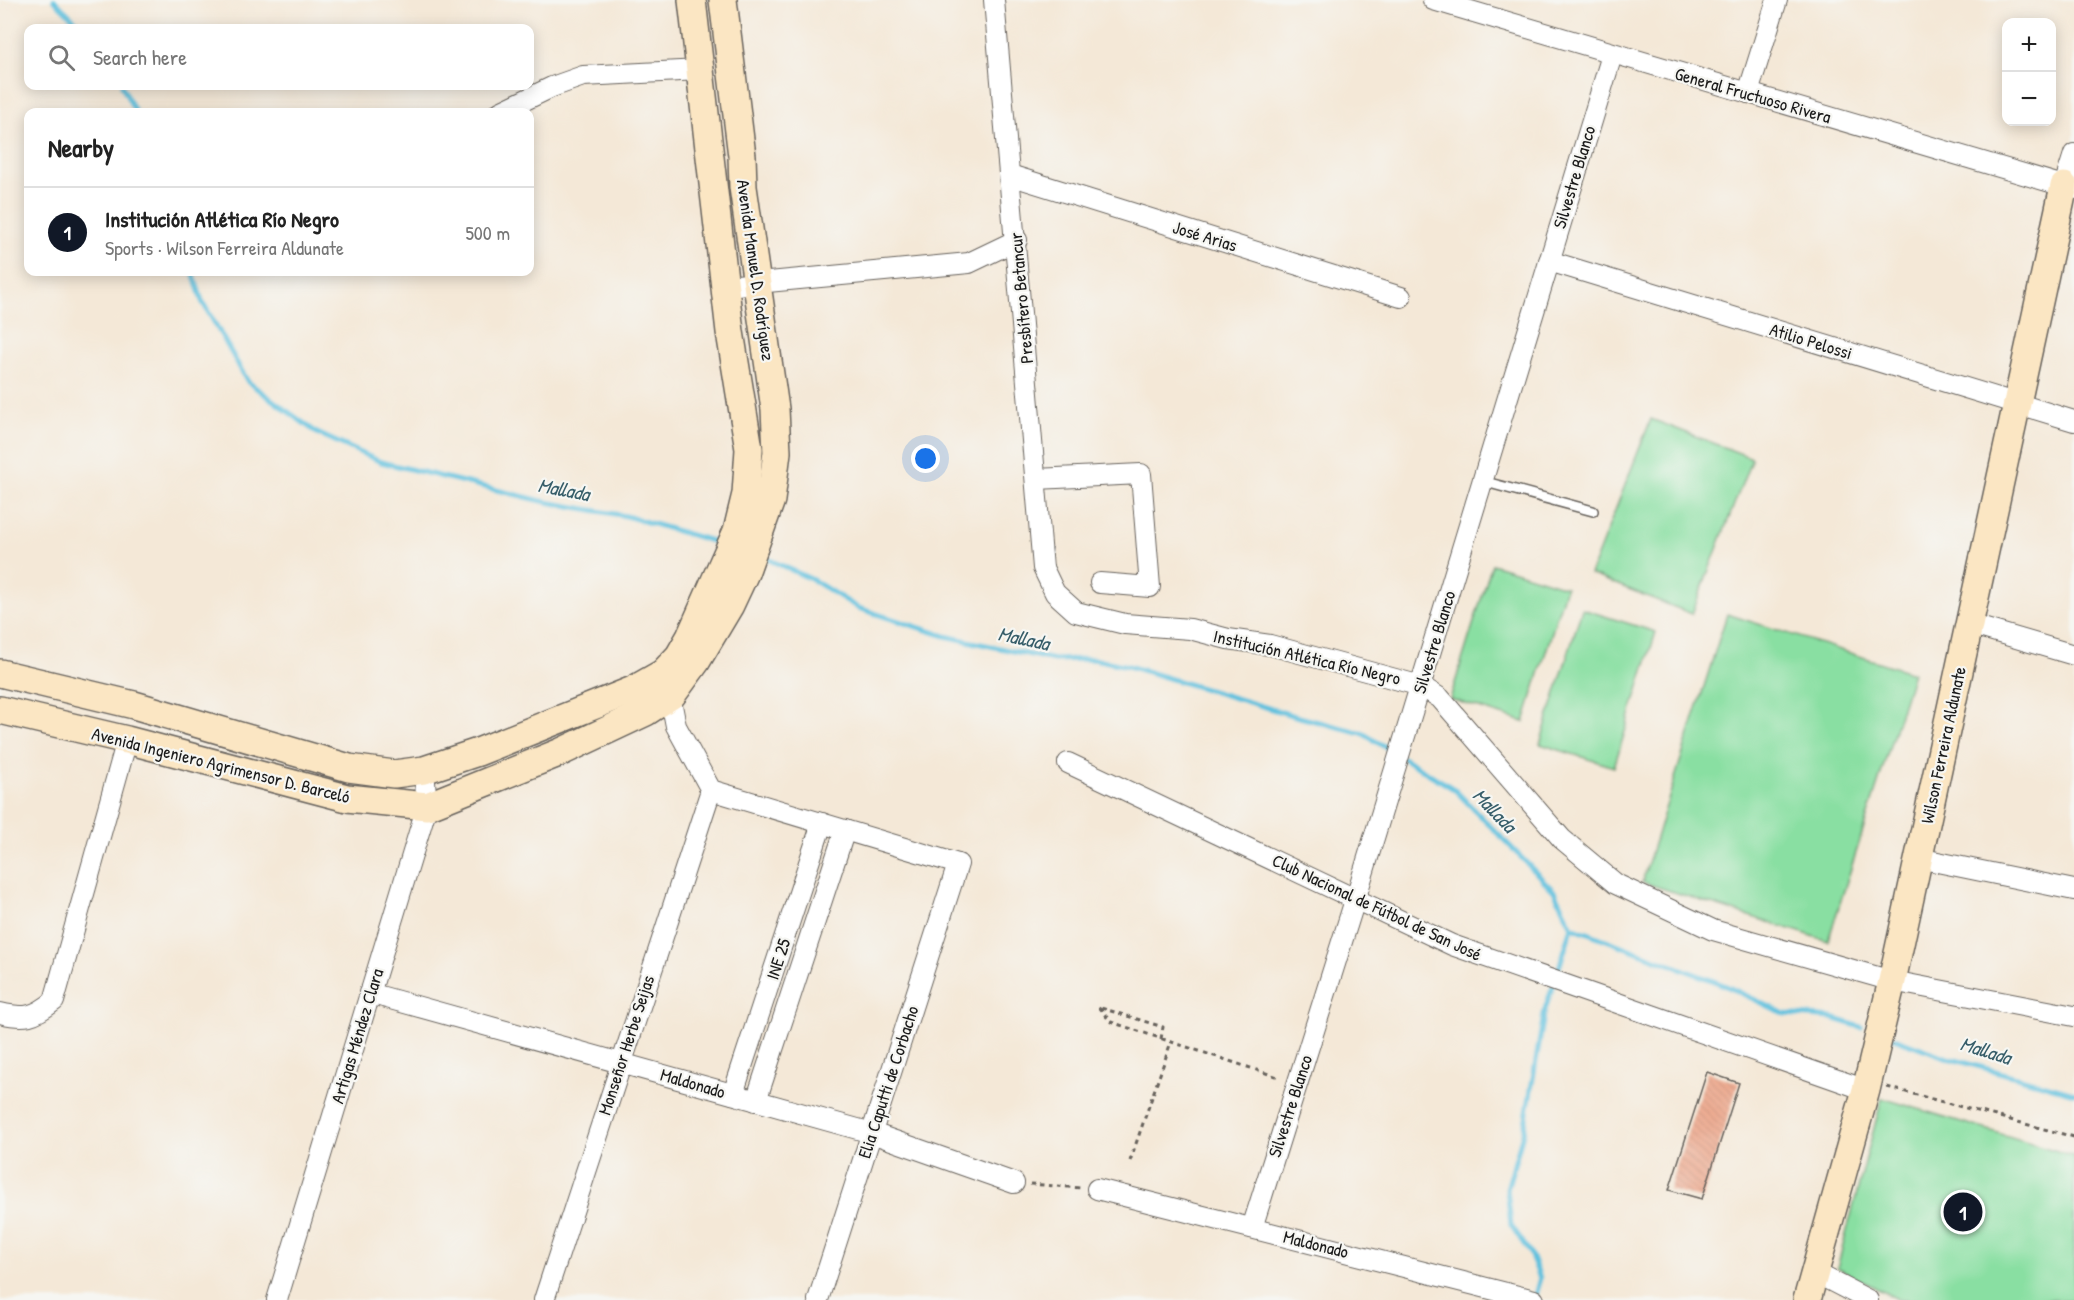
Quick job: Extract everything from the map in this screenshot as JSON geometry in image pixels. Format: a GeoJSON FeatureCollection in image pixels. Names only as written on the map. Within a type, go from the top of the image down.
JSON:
{"type":"FeatureCollection","features":[{"type":"Feature","properties":{"kind":"street","name":"Avenida Manuel D. Rodríguez"},"geometry":{"type":"LineString","coordinates":[[692,0],[730,332],[749,449],[746,494],[747,535]]}},
{"type":"Feature","properties":{"kind":"street","name":"Avenida Manuel D. Rodríguez"},"geometry":{"type":"LineString","coordinates":[[723,0],[742,156],[743,188],[775,409],[777,452],[771,500],[747,535]]}},
{"type":"Feature","properties":{"kind":"street","name":"Presbítero Betancur"},"geometry":{"type":"LineString","coordinates":[[994,0],[1017,240],[1043,568],[1055,593]]}},
{"type":"Feature","properties":{"kind":"street","name":"General Fructuoso Rivera"},"geometry":{"type":"LineString","coordinates":[[1432,0],[1477,7],[1612,55],[2069,187]]}},
{"type":"Feature","properties":{"kind":"street"},"geometry":{"type":"LineString","coordinates":[[1748,93],[1777,0]]}},
{"type":"Feature","properties":{"kind":"street","name":"Silvestre Blanco"},"geometry":{"type":"LineString","coordinates":[[1252,1228],[1421,686],[1612,55]]}},
{"type":"Feature","properties":{"kind":"street"},"geometry":{"type":"LineString","coordinates":[[508,108],[552,87],[583,76],[700,70]]}},
{"type":"Feature","properties":{"kind":"street"},"geometry":{"type":"LineString","coordinates":[[2069,187],[2074,154]]}},
{"type":"Feature","properties":{"kind":"street","name":"José Arias"},"geometry":{"type":"LineString","coordinates":[[1010,175],[1401,297]]}},
{"type":"Feature","properties":{"kind":"street","name":"Wilson Ferreira Aldunate"},"geometry":{"type":"LineString","coordinates":[[1807,1300],[1866,1090],[1892,981],[2017,404],[2069,187]]}},
{"type":"Feature","properties":{"kind":"street"},"geometry":{"type":"LineString","coordinates":[[726,286],[969,263],[1017,240]]}},
{"type":"Feature","properties":{"kind":"street","name":"Atilio Pelossi"},"geometry":{"type":"LineString","coordinates":[[1549,261],[2074,421]]}},
{"type":"Feature","properties":{"kind":"street"},"geometry":{"type":"LineString","coordinates":[[1036,479],[1141,474],[1150,587],[1100,583]]}},
{"type":"Feature","properties":{"kind":"street","name":"Avenida Ingeniero Agrimensor D. Barceló"},"geometry":{"type":"LineString","coordinates":[[0,710],[127,740],[347,798],[427,806],[561,752],[646,712],[667,684],[696,662],[747,535]]}},
{"type":"Feature","properties":{"kind":"street","name":"Institución Atlética Río Negro"},"geometry":{"type":"LineString","coordinates":[[1055,593],[1076,612],[1125,624],[1190,629],[1228,639],[1270,645],[1421,686],[1440,698],[1562,839],[1616,884],[1713,930],[1892,981],[2074,1016]]}},
{"type":"Feature","properties":{"kind":"street"},"geometry":{"type":"LineString","coordinates":[[1969,624],[2074,656]]}},
{"type":"Feature","properties":{"kind":"street","name":"Avenida Ingeniero Agrimensor D. Barceló"},"geometry":{"type":"LineString","coordinates":[[0,674],[134,705],[349,768],[394,774],[424,770],[478,752],[633,690],[667,684]]}},
{"type":"Feature","properties":{"kind":"street"},"geometry":{"type":"LineString","coordinates":[[667,684],[676,726],[711,790],[845,830]]}},
{"type":"Feature","properties":{"kind":"street"},"geometry":{"type":"LineString","coordinates":[[0,1013],[15,1017],[36,1015],[54,1001],[127,740]]}},
{"type":"Feature","properties":{"kind":"street","name":"Club Nacional de Fútbol de San José"},"geometry":{"type":"LineString","coordinates":[[1068,763],[1356,897],[1452,945],[1866,1090]]}},
{"type":"Feature","properties":{"kind":"street","name":"Artigas Méndez Clara"},"geometry":{"type":"LineString","coordinates":[[278,1300],[427,806],[424,770]]}},
{"type":"Feature","properties":{"kind":"street","name":"Monseñor Herbe Seijas"},"geometry":{"type":"LineString","coordinates":[[544,1300],[711,790]]}},
{"type":"Feature","properties":{"kind":"street","name":"INE 25"},"geometry":{"type":"LineString","coordinates":[[733,1094],[822,824]]}},
{"type":"Feature","properties":{"kind":"street","name":"INE 25"},"geometry":{"type":"LineString","coordinates":[[756,1101],[845,830]]}},
{"type":"Feature","properties":{"kind":"street","name":"Elia Caputti de Corbacho"},"geometry":{"type":"LineString","coordinates":[[818,1300],[958,864],[845,830]]}},
{"type":"Feature","properties":{"kind":"street"},"geometry":{"type":"LineString","coordinates":[[1918,858],[2074,890]]}},
{"type":"Feature","properties":{"kind":"street","name":"Maldonado"},"geometry":{"type":"LineString","coordinates":[[369,993],[872,1133],[1014,1182]]}},
{"type":"Feature","properties":{"kind":"street","name":"Maldonado"},"geometry":{"type":"LineString","coordinates":[[1097,1189],[1532,1299]]}},
{"type":"Feature","properties":{"kind":"street"},"geometry":{"type":"LineString","coordinates":[[1814,1272],[1868,1300]]}},
{"type":"Feature","properties":{"kind":"lane"},"geometry":{"type":"LineString","coordinates":[[1482,481],[1593,511]]}},
{"type":"Feature","properties":{"kind":"path"},"geometry":{"type":"LineString","coordinates":[[1161,1039],[1163,1027],[1098,1007],[1111,1022],[1161,1039],[1297,1083]]}},
{"type":"Feature","properties":{"kind":"path"},"geometry":{"type":"LineString","coordinates":[[1130,1161],[1171,1042]]}},
{"type":"Feature","properties":{"kind":"path"},"geometry":{"type":"LineString","coordinates":[[1866,1090],[1887,1087],[2074,1137]]}},
{"type":"Feature","properties":{"kind":"path"},"geometry":{"type":"LineString","coordinates":[[1014,1182],[1097,1189]]}},
{"type":"Feature","properties":{"kind":"green space"},"geometry":{"type":"Polygon","coordinates":[[[1651,419],[1752,458],[1692,614],[1590,574],[1651,419]]]}},
{"type":"Feature","properties":{"kind":"green space"},"geometry":{"type":"Polygon","coordinates":[[[1492,564],[1566,587],[1524,722],[1450,699],[1492,564]]]}},
{"type":"Feature","properties":{"kind":"green space"},"geometry":{"type":"Polygon","coordinates":[[[1582,609],[1656,632],[1614,767],[1540,744],[1582,609]]]}},
{"type":"Feature","properties":{"kind":"green space"},"geometry":{"type":"Polygon","coordinates":[[[1727,614],[1913,673],[1828,941],[1642,882],[1727,614]]]}},
{"type":"Feature","properties":{"kind":"green space"},"geometry":{"type":"Polygon","coordinates":[[[1882,1098],[2074,1156],[2074,1300],[1899,1300],[1837,1268],[1882,1098]]]}},
{"type":"Feature","properties":{"kind":"building"},"geometry":{"type":"Polygon","coordinates":[[[1707,1072],[1739,1083],[1702,1199],[1669,1190],[1707,1072]]]}},
{"type":"Feature","properties":{"kind":"waterway","name":"Mallada"},"geometry":{"type":"LineString","coordinates":[[54,0],[79,24]]}},
{"type":"Feature","properties":{"kind":"waterway","name":"Mallada"},"geometry":{"type":"LineString","coordinates":[[124,90],[133,108]]}},
{"type":"Feature","properties":{"kind":"waterway","name":"Mallada"},"geometry":{"type":"LineString","coordinates":[[194,276],[202,301],[248,382],[317,433],[381,462],[546,502],[626,516],[722,544]]}},
{"type":"Feature","properties":{"kind":"waterway","name":"Mallada"},"geometry":{"type":"LineString","coordinates":[[759,555],[813,580],[858,608],[945,636],[1054,660],[1093,659],[1128,666],[1295,716],[1362,733],[1395,753]]}},
{"type":"Feature","properties":{"kind":"waterway","name":"Mallada"},"geometry":{"type":"LineString","coordinates":[[1403,758],[1454,789],[1554,891],[1572,927],[1724,985],[1785,1014],[1832,1018],[1861,1027]]}},
{"type":"Feature","properties":{"kind":"waterway"},"geometry":{"type":"LineString","coordinates":[[1556,977],[1572,927]]}},
{"type":"Feature","properties":{"kind":"waterway"},"geometry":{"type":"LineString","coordinates":[[1535,1295],[1540,1278],[1530,1253],[1511,1225],[1507,1189],[1524,1130],[1545,1009],[1553,986]]}},
{"type":"Feature","properties":{"kind":"waterway","name":"Mallada"},"geometry":{"type":"LineString","coordinates":[[1889,1036],[1945,1057],[2074,1093]]}},
{"type":"Feature","properties":{"kind":"place","name":"Institución Atlética Río Negro"},"geometry":{"type":"Point","coordinates":[1963,1212]}}]}
